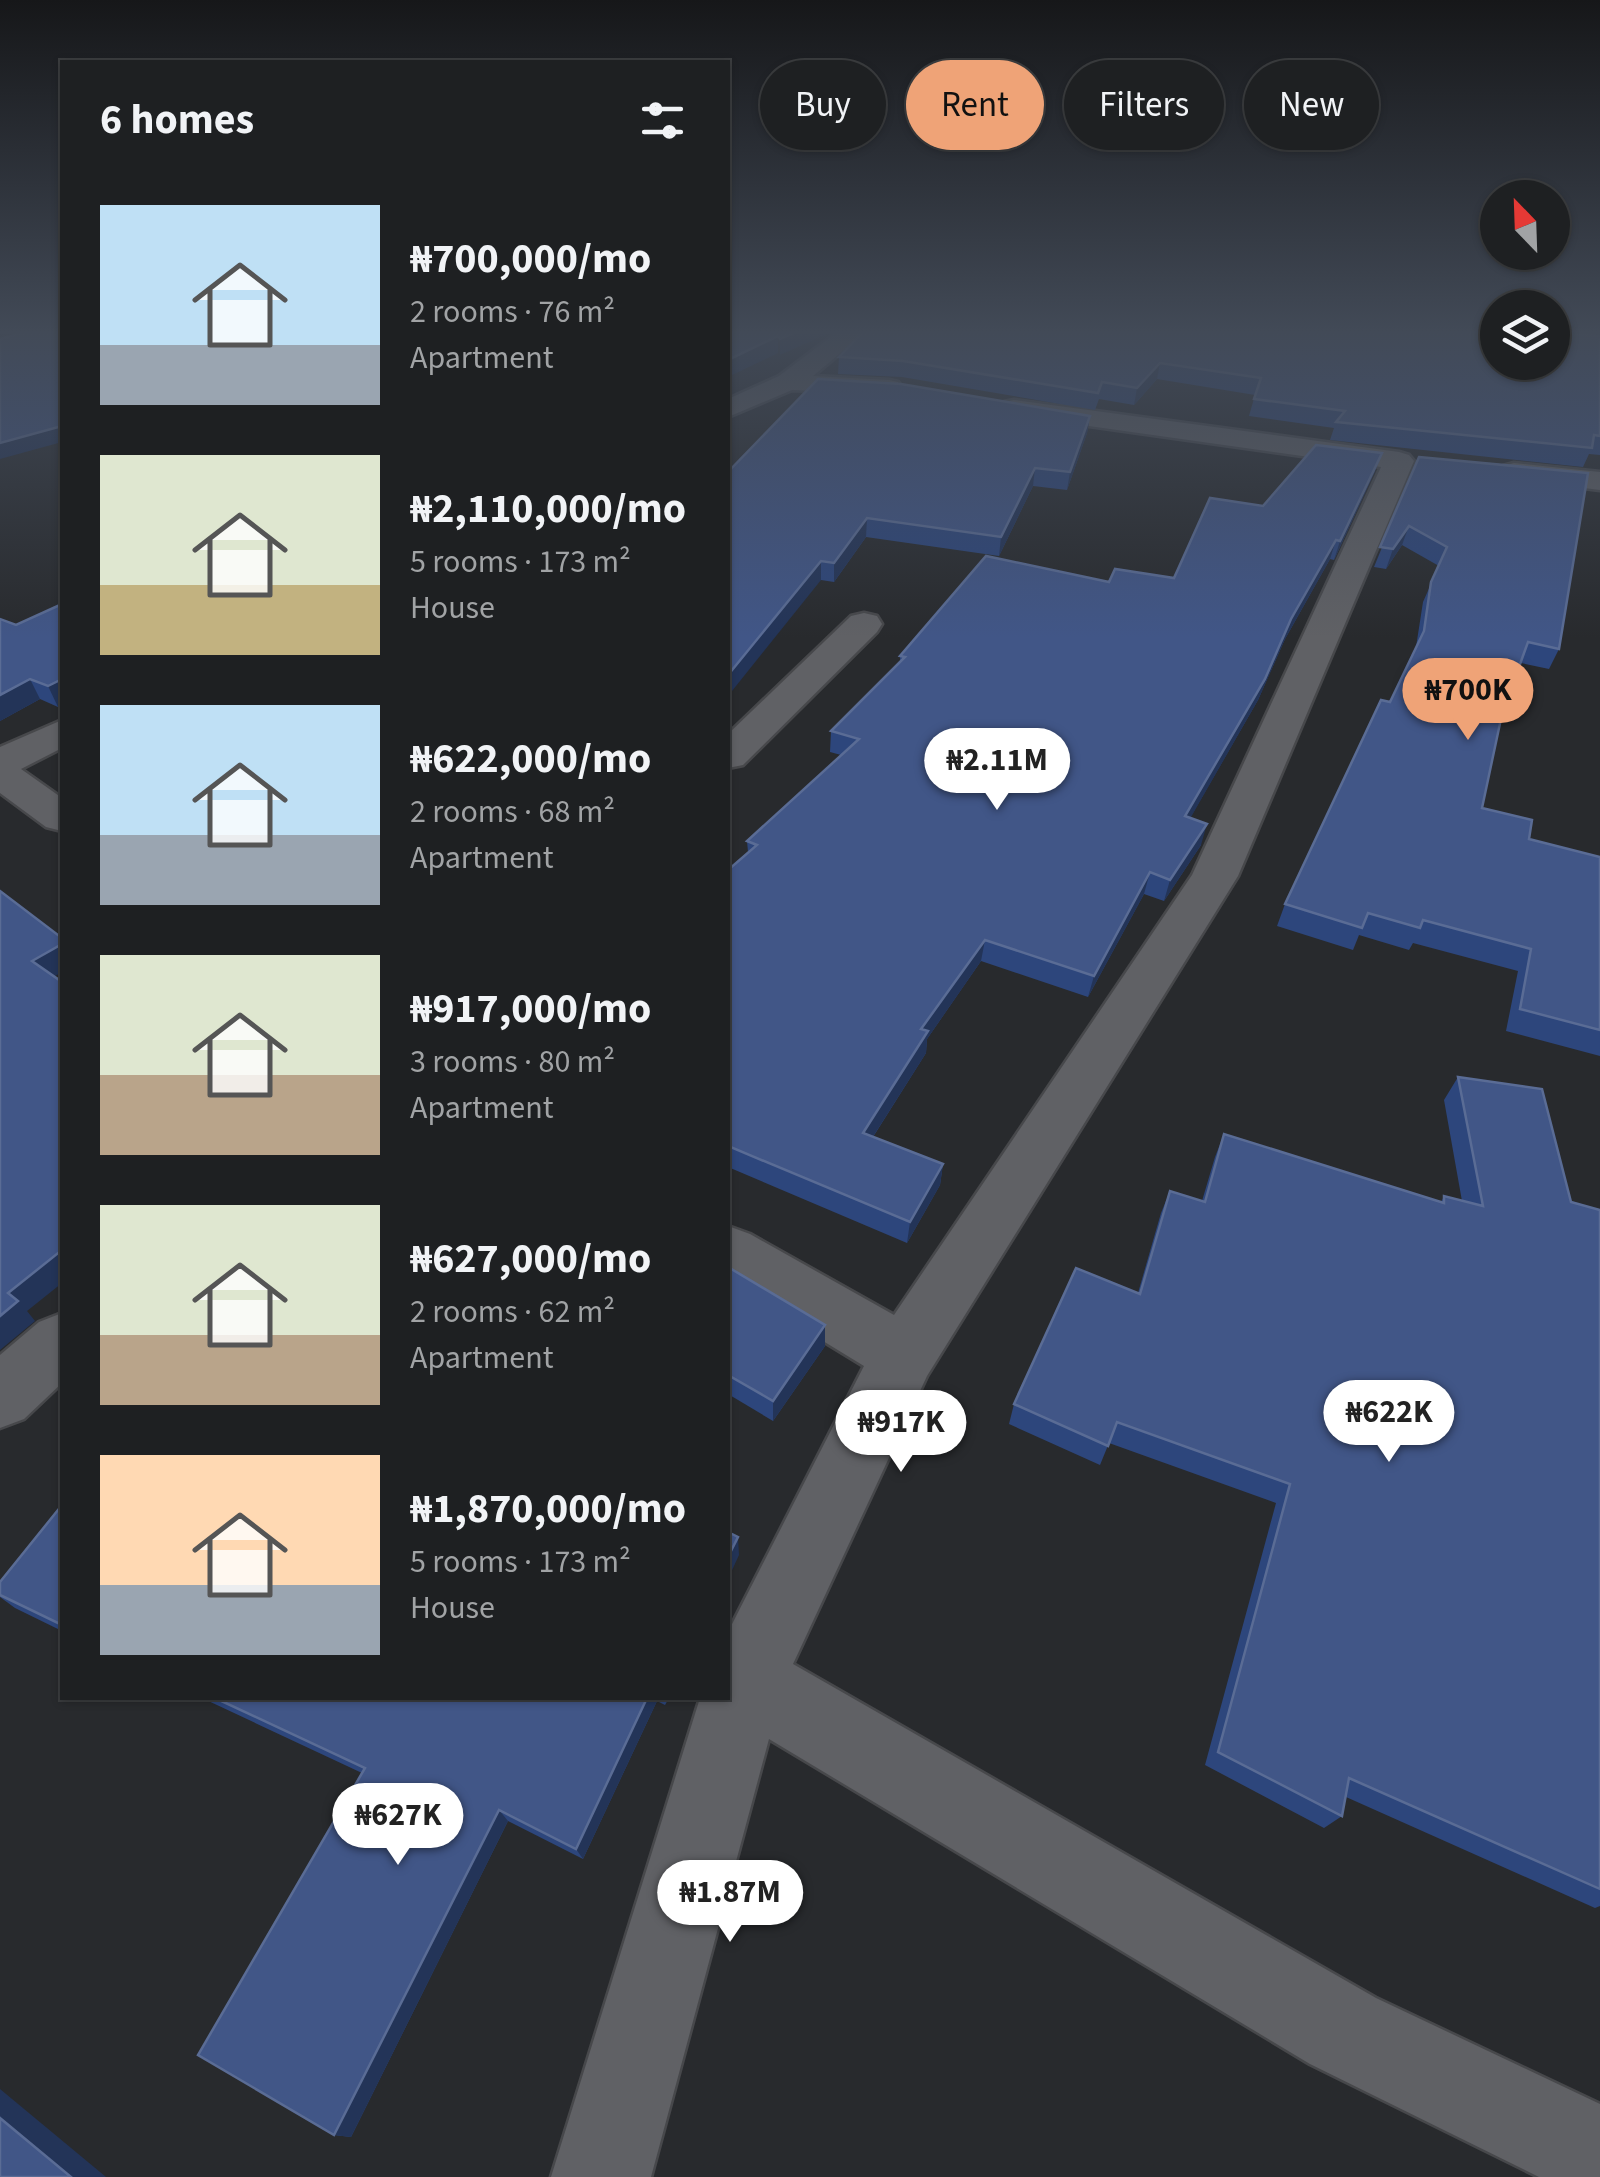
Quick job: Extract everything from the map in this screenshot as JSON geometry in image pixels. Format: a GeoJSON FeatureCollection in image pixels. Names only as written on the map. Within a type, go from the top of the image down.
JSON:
{"type":"FeatureCollection","features":[{"type":"Feature","properties":{"kind":"street"},"geometry":{"type":"LineString","coordinates":[[601,2177],[744,1680],[904,1355],[1215,876],[1418,462],[1214,435]]}},
{"type":"Feature","properties":{"kind":"street"},"geometry":{"type":"LineString","coordinates":[[1490,470],[1600,481]]}},
{"type":"Feature","properties":{"kind":"street"},"geometry":{"type":"LineString","coordinates":[[730,754],[864,624]]}},
{"type":"Feature","properties":{"kind":"street"},"geometry":{"type":"LineString","coordinates":[[0,763],[60,733]]}},
{"type":"Feature","properties":{"kind":"street"},"geometry":{"type":"LineString","coordinates":[[0,773],[60,817]]}},
{"type":"Feature","properties":{"kind":"street"},"geometry":{"type":"LineString","coordinates":[[730,1253],[904,1355]]}},
{"type":"Feature","properties":{"kind":"street"},"geometry":{"type":"LineString","coordinates":[[0,1397],[60,1344]]}},
{"type":"Feature","properties":{"kind":"street"},"geometry":{"type":"LineString","coordinates":[[744,1680],[1343,2032],[1600,2155]]}},
{"type":"Feature","properties":{"kind":"building"},"geometry":{"type":"Polygon","coordinates":[[[0,435],[31,435],[0,443],[0,435]]]}},
{"type":"Feature","properties":{"kind":"building"},"geometry":{"type":"Polygon","coordinates":[[[764,435],[1083,435],[1070,472],[1035,468],[1001,537],[867,518],[834,563],[821,561],[730,673],[730,470],[764,435]]]}},
{"type":"Feature","properties":{"kind":"building"},"geometry":{"type":"Polygon","coordinates":[[[1460,435],[1600,435],[1600,436],[1594,435],[1592,448],[1460,435]]]}},
{"type":"Feature","properties":{"kind":"building"},"geometry":{"type":"Polygon","coordinates":[[[1316,445],[1382,453],[1340,541],[1336,540],[1291,619],[1265,679],[1185,816],[1207,824],[1170,880],[1150,872],[1094,976],[985,940],[921,1029],[928,1031],[863,1133],[943,1164],[910,1222],[730,1147],[730,868],[757,845],[747,841],[859,739],[831,731],[905,657],[900,656],[986,556],[1109,582],[1115,569],[1174,578],[1210,498],[1263,506],[1316,445]]]}},
{"type":"Feature","properties":{"kind":"building"},"geometry":{"type":"Polygon","coordinates":[[[1419,457],[1588,473],[1559,649],[1528,642],[1502,714],[1482,808],[1532,820],[1529,839],[1600,857],[1600,1030],[1520,1009],[1531,949],[1423,920],[1420,928],[1368,913],[1362,928],[1285,904],[1381,700],[1390,702],[1424,631],[1431,582],[1447,547],[1409,526],[1393,549],[1380,547],[1419,457]]]}},
{"type":"Feature","properties":{"kind":"building"},"geometry":{"type":"Polygon","coordinates":[[[60,605],[60,680],[48,686],[30,679],[0,695],[0,619],[16,625],[60,605]]]}},
{"type":"Feature","properties":{"kind":"building"},"geometry":{"type":"Polygon","coordinates":[[[0,891],[60,936],[60,945],[32,961],[60,981],[60,1252],[8,1293],[18,1301],[0,1316],[0,891]]]}},
{"type":"Feature","properties":{"kind":"building"},"geometry":{"type":"Polygon","coordinates":[[[1458,1077],[1542,1089],[1571,1202],[1600,1210],[1600,1889],[1349,1778],[1342,1816],[1218,1752],[1290,1484],[1117,1422],[1108,1446],[1014,1404],[1076,1268],[1140,1294],[1170,1191],[1205,1202],[1224,1134],[1444,1203],[1444,1196],[1483,1206],[1458,1077]]]}},
{"type":"Feature","properties":{"kind":"building"},"geometry":{"type":"Polygon","coordinates":[[[730,1268],[825,1325],[773,1401],[730,1376],[730,1268]]]}},
{"type":"Feature","properties":{"kind":"building"},"geometry":{"type":"Polygon","coordinates":[[[60,1507],[60,1624],[0,1595],[0,1582],[60,1507]]]}},
{"type":"Feature","properties":{"kind":"building"},"geometry":{"type":"Polygon","coordinates":[[[730,1533],[738,1537],[730,1553],[730,1533]]]}},
{"type":"Feature","properties":{"kind":"building"},"geometry":{"type":"Polygon","coordinates":[[[219,1700],[646,1700],[576,1849],[499,1810],[334,2135],[198,2055],[365,1768],[219,1700]]]}},
{"type":"Feature","properties":{"kind":"building"},"geometry":{"type":"Polygon","coordinates":[[[0,2118],[71,2177],[0,2177],[0,2118]]]}}]}
